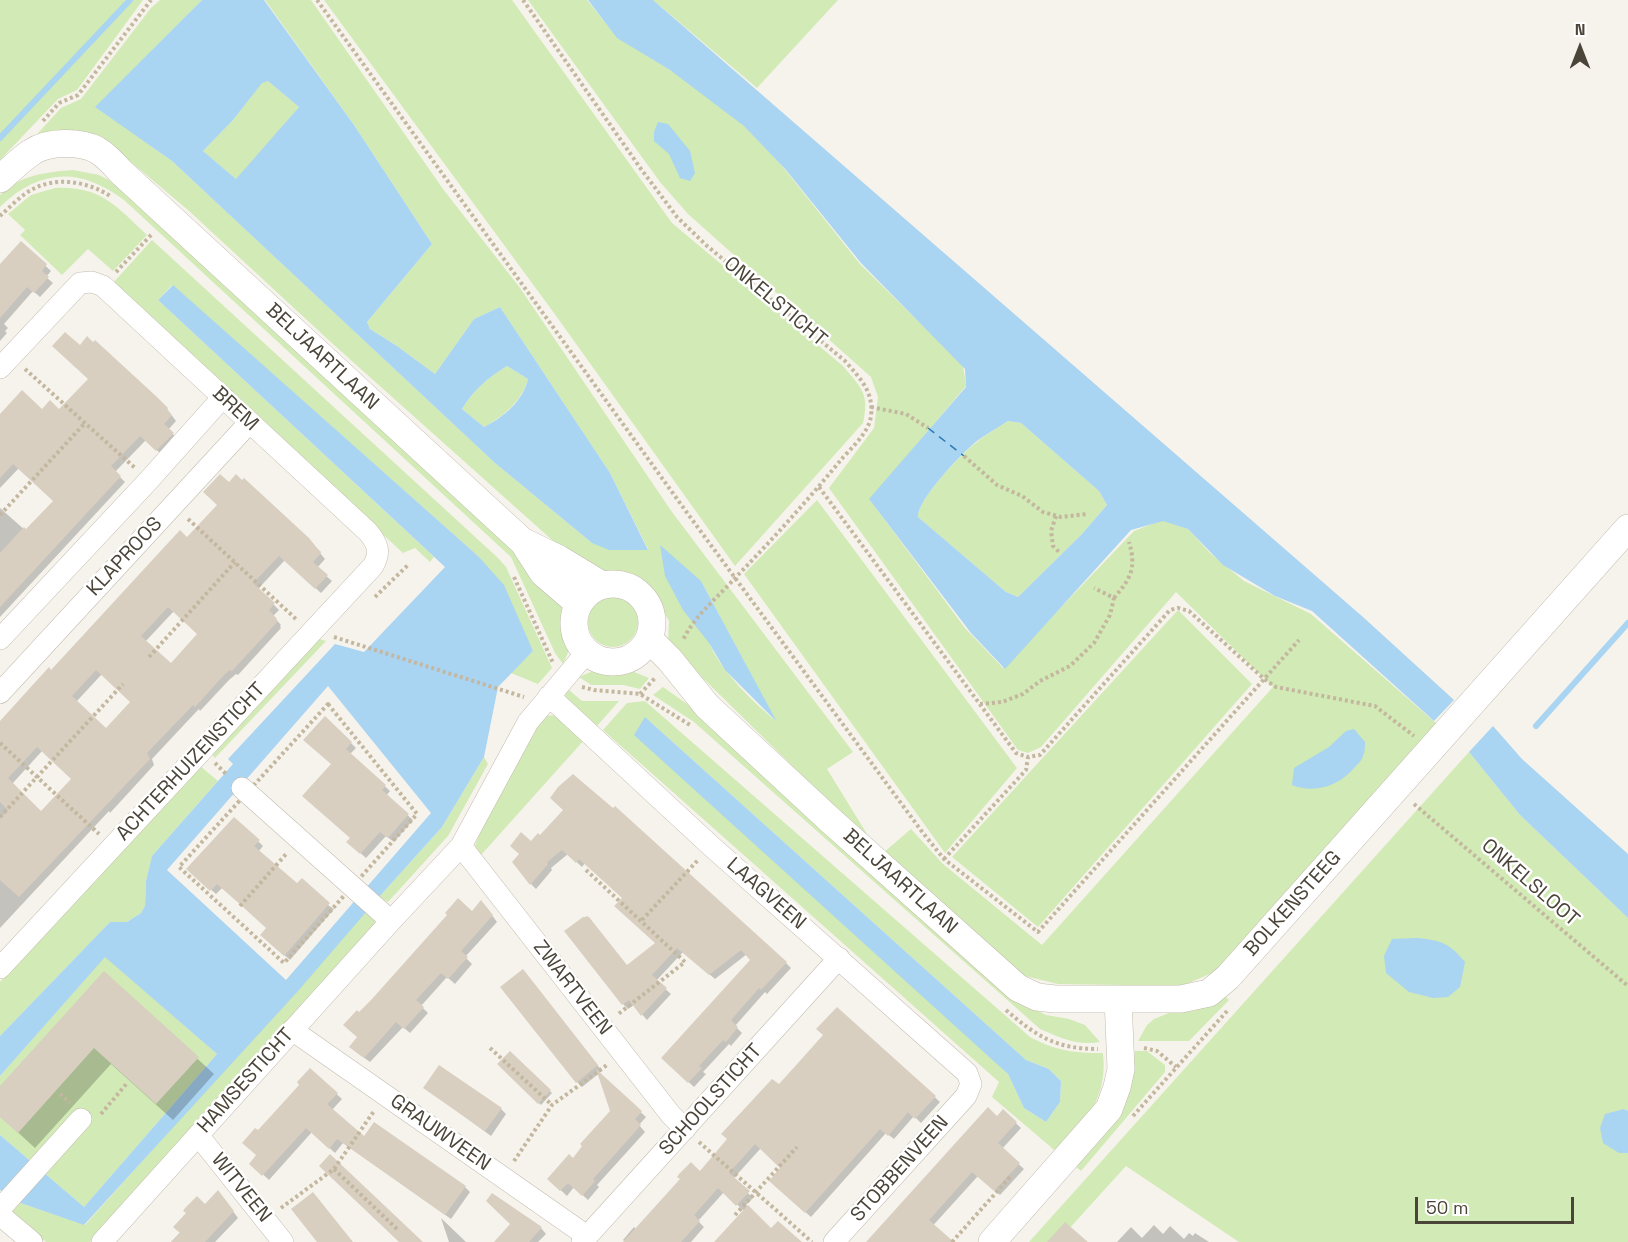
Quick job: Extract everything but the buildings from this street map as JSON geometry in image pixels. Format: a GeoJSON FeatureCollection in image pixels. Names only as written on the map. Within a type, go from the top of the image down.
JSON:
{"type":"FeatureCollection","features":[{"type":"Feature","properties":{"kind":"street","name":"BELJAARTLAAN"},"geometry":{"type":"LineString","coordinates":[[6,174],[34,150],[47,146],[78,145],[95,149],[110,159],[121,172],[523,542],[543,573],[578,603]]}},
{"type":"Feature","properties":{"kind":"street"},"geometry":{"type":"LineString","coordinates":[[5,362],[80,283],[92,282],[103,286]]}},
{"type":"Feature","properties":{"kind":"street","name":"BREM"},"geometry":{"type":"LineString","coordinates":[[103,286],[368,532],[376,541],[379,552]]}},
{"type":"Feature","properties":{"kind":"street","name":"KLAPROOS"},"geometry":{"type":"LineString","coordinates":[[0,639],[149,480],[223,397]]}},
{"type":"Feature","properties":{"kind":"street","name":"KLAPROOS"},"geometry":{"type":"LineString","coordinates":[[0,693],[250,422]]}},
{"type":"Feature","properties":{"kind":"street","name":"BOLKENSTEEG"},"geometry":{"type":"LineString","coordinates":[[1118,999],[1181,999],[1209,993],[1228,977],[1628,528]]}},
{"type":"Feature","properties":{"kind":"street","name":"BELJAARTLAAN"},"geometry":{"type":"LineString","coordinates":[[523,542],[602,585]]}},
{"type":"Feature","properties":{"kind":"street","name":"ACHTERHUIZENSTICHT"},"geometry":{"type":"LineString","coordinates":[[0,968],[373,566],[379,552]]}},
{"type":"Feature","properties":{"kind":"street"},"geometry":{"type":"LineString","coordinates":[[620,584],[636,591],[648,604],[653,621],[642,648],[618,663],[601,661],[586,653],[575,638],[573,620],[578,603],[585,594],[602,585],[620,584]]}},
{"type":"Feature","properties":{"kind":"street","name":"BELJAARTLAAN"},"geometry":{"type":"LineString","coordinates":[[642,648],[830,820],[1018,987],[1038,997],[1118,999]]}},
{"type":"Feature","properties":{"kind":"street","name":"HAMSESTICHT"},"geometry":{"type":"LineString","coordinates":[[102,1242],[292,1030],[385,916],[461,846],[528,722],[586,653]]}},
{"type":"Feature","properties":{"kind":"street","name":"LAAGVEEN"},"geometry":{"type":"LineString","coordinates":[[549,696],[711,846],[967,1072],[971,1084],[966,1095]]}},
{"type":"Feature","properties":{"kind":"street"},"geometry":{"type":"LineString","coordinates":[[242,788],[385,916]]}},
{"type":"Feature","properties":{"kind":"street","name":"ZWARTVEEN"},"geometry":{"type":"LineString","coordinates":[[461,846],[671,1115],[685,1129]]}},
{"type":"Feature","properties":{"kind":"street","name":"SCHOOLSTICHT"},"geometry":{"type":"LineString","coordinates":[[585,1239],[839,958]]}},
{"type":"Feature","properties":{"kind":"street"},"geometry":{"type":"LineString","coordinates":[[992,1242],[1109,1109],[1121,1069],[1118,999]]}},
{"type":"Feature","properties":{"kind":"street","name":"GRAUWVEEN"},"geometry":{"type":"LineString","coordinates":[[292,1030],[503,1177],[585,1239]]}},
{"type":"Feature","properties":{"kind":"street","name":"STOBBENVEEN"},"geometry":{"type":"LineString","coordinates":[[834,1242],[966,1095]]}},
{"type":"Feature","properties":{"kind":"street"},"geometry":{"type":"LineString","coordinates":[[32,1242],[3,1208],[81,1119]]}},
{"type":"Feature","properties":{"kind":"street","name":"WITVEEN"},"geometry":{"type":"LineString","coordinates":[[198,1135],[283,1242]]}},
{"type":"Feature","properties":{"kind":"path"},"geometry":{"type":"LineString","coordinates":[[36,129],[60,103],[78,94],[151,0]]}},
{"type":"Feature","properties":{"kind":"path"},"geometry":{"type":"LineString","coordinates":[[317,0],[923,834],[944,859],[1038,932],[1299,640]]}},
{"type":"Feature","properties":{"kind":"path","name":"ONKELSTICHT"},"geometry":{"type":"LineString","coordinates":[[523,0],[641,169],[678,217],[706,245],[845,361],[863,381],[870,396],[871,407]]}},
{"type":"Feature","properties":{"kind":"path"},"geometry":{"type":"LineString","coordinates":[[6,174],[24,195]]}},
{"type":"Feature","properties":{"kind":"path"},"geometry":{"type":"LineString","coordinates":[[103,286],[152,234]]}},
{"type":"Feature","properties":{"kind":"path"},"geometry":{"type":"LineString","coordinates":[[5,362],[85,423],[149,480]]}},
{"type":"Feature","properties":{"kind":"path"},"geometry":{"type":"LineString","coordinates":[[691,626],[819,487],[861,436],[871,419],[871,407],[906,414],[928,428]]}},
{"type":"Feature","properties":{"kind":"path"},"geometry":{"type":"LineString","coordinates":[[0,515],[85,423]]}},
{"type":"Feature","properties":{"kind":"path"},"geometry":{"type":"LineString","coordinates":[[964,456],[997,485],[1022,496],[1043,512],[1061,517],[1087,514]]}},
{"type":"Feature","properties":{"kind":"path"},"geometry":{"type":"LineString","coordinates":[[819,487],[1016,753],[1028,757],[1040,755],[1170,610],[1178,608],[1189,611],[1264,679],[1276,687],[1375,706],[1431,749]]}},
{"type":"Feature","properties":{"kind":"path"},"geometry":{"type":"LineString","coordinates":[[174,505],[311,633]]}},
{"type":"Feature","properties":{"kind":"path"},"geometry":{"type":"LineString","coordinates":[[1056,516],[1051,531],[1053,546],[1059,552]]}},
{"type":"Feature","properties":{"kind":"path"},"geometry":{"type":"LineString","coordinates":[[979,704],[1002,702],[1023,694],[1040,681],[1070,666],[1094,643],[1110,615],[1114,598],[1130,579],[1132,565],[1129,542]]}},
{"type":"Feature","properties":{"kind":"path"},"geometry":{"type":"LineString","coordinates":[[149,657],[235,562]]}},
{"type":"Feature","properties":{"kind":"path"},"geometry":{"type":"LineString","coordinates":[[1094,588],[1114,598]]}},
{"type":"Feature","properties":{"kind":"path"},"geometry":{"type":"LineString","coordinates":[[334,637],[506,691]]}},
{"type":"Feature","properties":{"kind":"path"},"geometry":{"type":"LineString","coordinates":[[0,817],[123,684]]}},
{"type":"Feature","properties":{"kind":"path"},"geometry":{"type":"LineString","coordinates":[[0,743],[112,847]]}},
{"type":"Feature","properties":{"kind":"path"},"geometry":{"type":"LineString","coordinates":[[944,859],[1026,770],[1028,757]]}},
{"type":"Feature","properties":{"kind":"path","name":"ONKELSLOOT"},"geometry":{"type":"LineString","coordinates":[[1412,802],[1628,986]]}},
{"type":"Feature","properties":{"kind":"path"},"geometry":{"type":"LineString","coordinates":[[240,906],[299,839]]}},
{"type":"Feature","properties":{"kind":"path"},"geometry":{"type":"LineString","coordinates":[[642,920],[711,846]]}},
{"type":"Feature","properties":{"kind":"path"},"geometry":{"type":"LineString","coordinates":[[586,870],[685,962],[602,1027]]}},
{"type":"Feature","properties":{"kind":"path"},"geometry":{"type":"LineString","coordinates":[[1128,1121],[1235,1002]]}},
{"type":"Feature","properties":{"kind":"path"},"geometry":{"type":"LineString","coordinates":[[490,1048],[552,1105]]}},
{"type":"Feature","properties":{"kind":"path"},"geometry":{"type":"LineString","coordinates":[[503,1177],[552,1105],[623,1054]]}},
{"type":"Feature","properties":{"kind":"path"},"geometry":{"type":"LineString","coordinates":[[266,1220],[334,1169],[385,1095]]}},
{"type":"Feature","properties":{"kind":"path"},"geometry":{"type":"LineString","coordinates":[[685,1129],[812,1242]]}},
{"type":"Feature","properties":{"kind":"path"},"geometry":{"type":"LineString","coordinates":[[735,1215],[797,1147]]}},
{"type":"Feature","properties":{"kind":"path"},"geometry":{"type":"LineString","coordinates":[[334,1169],[398,1229]]}},
{"type":"Feature","properties":{"kind":"path"},"geometry":{"type":"LineString","coordinates":[[952,1242],[1010,1177]]}},
{"type":"Feature","properties":{"kind":"green space"},"geometry":{"type":"Polygon","coordinates":[[[0,0],[143,0],[77,90],[58,99],[0,160],[0,0]]]}},
{"type":"Feature","properties":{"kind":"green space"},"geometry":{"type":"Polygon","coordinates":[[[160,0],[202,0],[96,107],[172,161],[495,463],[592,543],[648,549],[610,473],[500,307],[474,319],[435,374],[370,329],[367,322],[432,244],[354,125],[265,0],[311,0],[443,189],[520,288],[672,512],[853,752],[827,769],[875,847],[668,644],[669,621],[655,596],[637,580],[615,574],[589,573],[334,345],[188,210],[125,157],[28,144],[61,108],[81,99],[151,8],[160,0]],[[701,581],[707,635],[714,652],[738,685],[776,721],[701,581]]]}},
{"type":"Feature","properties":{"kind":"green space"},"geometry":{"type":"Polygon","coordinates":[[[324,0],[512,0],[672,223],[843,366],[859,386],[865,405],[863,423],[735,566],[554,313],[324,0]]]}},
{"type":"Feature","properties":{"kind":"green space"},"geometry":{"type":"Polygon","coordinates":[[[528,0],[587,0],[617,37],[678,75],[746,127],[783,167],[860,264],[963,365],[966,386],[870,500],[965,628],[1003,668],[1134,531],[1162,520],[1188,529],[1210,553],[1244,581],[1311,614],[1437,724],[1221,969],[1182,986],[1058,984],[1017,974],[883,853],[911,829],[943,864],[1042,945],[1273,687],[1176,592],[1041,747],[1028,753],[1018,750],[829,488],[874,428],[878,397],[871,377],[688,214],[660,182],[528,0]]]}},
{"type":"Feature","properties":{"kind":"green space"},"geometry":{"type":"Polygon","coordinates":[[[653,0],[838,0],[757,88],[653,0]]]}},
{"type":"Feature","properties":{"kind":"green space"},"geometry":{"type":"Polygon","coordinates":[[[267,80],[299,107],[237,180],[203,151],[233,120],[262,82],[267,80]]]}},
{"type":"Feature","properties":{"kind":"green space"},"geometry":{"type":"Polygon","coordinates":[[[73,170],[99,175],[121,186],[534,568],[566,603],[565,620],[570,648],[563,664],[555,653],[511,557],[124,200],[92,182],[76,177],[60,176],[30,185],[0,207],[0,195],[16,183],[34,176],[73,170]]]}},
{"type":"Feature","properties":{"kind":"green space"},"geometry":{"type":"Polygon","coordinates":[[[55,188],[71,188],[96,194],[116,207],[147,235],[113,271],[88,249],[62,275],[20,235],[25,230],[8,214],[31,195],[55,188]]]}},
{"type":"Feature","properties":{"kind":"green space"},"geometry":{"type":"Polygon","coordinates":[[[152,240],[506,567],[552,668],[538,684],[511,673],[533,651],[478,556],[172,285],[158,300],[434,557],[430,562],[415,548],[403,553],[112,284],[152,240]]]}},
{"type":"Feature","properties":{"kind":"green space"},"geometry":{"type":"Polygon","coordinates":[[[507,366],[528,379],[525,387],[511,407],[484,427],[462,409],[482,385],[507,366]]]}},
{"type":"Feature","properties":{"kind":"green space"},"geometry":{"type":"Polygon","coordinates":[[[1008,421],[1021,423],[1099,491],[1107,505],[1082,534],[1018,597],[1006,592],[918,517],[925,499],[951,466],[981,439],[1008,421]]]}},
{"type":"Feature","properties":{"kind":"green space"},"geometry":{"type":"Polygon","coordinates":[[[817,500],[1017,768],[945,853],[744,574],[817,500]]]}},
{"type":"Feature","properties":{"kind":"green space"},"geometry":{"type":"Polygon","coordinates":[[[613,597],[631,604],[638,622],[631,640],[613,647],[595,640],[588,622],[595,604],[613,597]]]}},
{"type":"Feature","properties":{"kind":"green space"},"geometry":{"type":"Polygon","coordinates":[[[1178,610],[1252,684],[1038,927],[952,857],[1178,610]]]}},
{"type":"Feature","properties":{"kind":"green space"},"geometry":{"type":"Polygon","coordinates":[[[316,638],[326,641],[215,758],[211,753],[316,638]]]}},
{"type":"Feature","properties":{"kind":"green space"},"geometry":{"type":"Polygon","coordinates":[[[629,670],[649,678],[640,689],[623,685],[591,685],[579,677],[593,671],[629,670]]]}},
{"type":"Feature","properties":{"kind":"green space"},"geometry":{"type":"Polygon","coordinates":[[[663,687],[697,711],[1020,1002],[1046,1015],[1069,1019],[1085,1025],[1100,1042],[1076,1042],[1040,1029],[694,722],[653,695],[663,687]]]}},
{"type":"Feature","properties":{"kind":"green space"},"geometry":{"type":"Polygon","coordinates":[[[569,690],[582,701],[619,701],[597,726],[566,699],[565,691],[569,690]]]}},
{"type":"Feature","properties":{"kind":"green space"},"geometry":{"type":"Polygon","coordinates":[[[645,701],[1030,1037],[1065,1050],[1103,1053],[1102,1083],[1093,1108],[1059,1154],[992,1097],[999,1082],[603,730],[627,703],[645,701]],[[645,717],[1008,1074],[1024,1108],[1046,1122],[1060,1102],[1061,1081],[1049,1069],[1026,1060],[645,717]]]}},
{"type":"Feature","properties":{"kind":"green space"},"geometry":{"type":"Polygon","coordinates":[[[556,715],[585,739],[481,855],[475,846],[486,815],[544,716],[556,715]]]}},
{"type":"Feature","properties":{"kind":"green space"},"geometry":{"type":"Polygon","coordinates":[[[1469,752],[1520,815],[1628,918],[1628,1111],[1624,1109],[1619,1152],[1628,1153],[1628,1242],[1239,1242],[1126,1166],[1057,1242],[1029,1242],[1469,752]]]}},
{"type":"Feature","properties":{"kind":"green space"},"geometry":{"type":"Polygon","coordinates":[[[484,757],[488,764],[448,836],[388,902],[379,897],[442,827],[484,757]]]}},
{"type":"Feature","properties":{"kind":"green space"},"geometry":{"type":"Polygon","coordinates":[[[200,766],[218,781],[152,856],[146,881],[145,906],[141,913],[127,922],[110,922],[0,1036],[0,982],[200,766]]]}},
{"type":"Feature","properties":{"kind":"green space"},"geometry":{"type":"Polygon","coordinates":[[[367,910],[374,916],[375,927],[90,1242],[46,1242],[12,1213],[11,1206],[15,1201],[85,1225],[367,910]]]}},
{"type":"Feature","properties":{"kind":"green space"},"geometry":{"type":"Polygon","coordinates":[[[105,956],[217,1054],[84,1207],[0,1135],[0,1076],[105,956]]]}},
{"type":"Feature","properties":{"kind":"green space"},"geometry":{"type":"Polygon","coordinates":[[[1224,995],[1229,1000],[1189,1041],[1138,1041],[1147,1025],[1154,1019],[1169,1013],[1194,1011],[1224,995]]]}},
{"type":"Feature","properties":{"kind":"green space"},"geometry":{"type":"Polygon","coordinates":[[[1135,1051],[1147,1051],[1165,1065],[1165,1072],[1081,1171],[1073,1164],[1123,1109],[1131,1087],[1135,1051]]]}},
{"type":"Feature","properties":{"kind":"water"},"geometry":{"type":"Polygon","coordinates":[[[202,0],[264,0],[354,125],[432,244],[367,322],[370,329],[435,374],[474,319],[500,307],[610,473],[648,550],[609,550],[592,543],[495,463],[172,161],[95,107],[202,0]],[[268,81],[262,83],[233,120],[203,151],[236,179],[299,107],[268,81]],[[507,366],[482,385],[462,409],[484,427],[512,408],[525,387],[528,379],[507,366]]]}},
{"type":"Feature","properties":{"kind":"water"},"geometry":{"type":"Polygon","coordinates":[[[588,0],[653,0],[1363,617],[1454,700],[1434,721],[1312,611],[1275,596],[1223,565],[1188,529],[1163,521],[1131,530],[1005,669],[971,633],[869,499],[966,387],[965,369],[861,263],[786,170],[744,126],[670,70],[617,38],[588,0]],[[1008,421],[970,447],[932,488],[918,517],[1006,592],[1018,597],[1082,534],[1107,505],[1099,491],[1021,423],[1008,421]]]}},
{"type":"Feature","properties":{"kind":"water"},"geometry":{"type":"Polygon","coordinates":[[[658,122],[668,124],[690,151],[695,173],[690,181],[680,178],[669,154],[654,141],[654,132],[658,122]]]}},
{"type":"Feature","properties":{"kind":"water"},"geometry":{"type":"Polygon","coordinates":[[[173,285],[478,556],[504,585],[533,651],[498,687],[484,757],[442,827],[298,991],[84,1225],[15,1201],[0,1190],[0,1135],[84,1207],[217,1054],[105,957],[0,1076],[0,1036],[110,922],[127,922],[141,913],[145,906],[146,881],[152,856],[233,764],[228,759],[335,644],[364,652],[445,567],[158,300],[173,285]],[[328,686],[167,870],[286,980],[431,813],[328,686]]]}},
{"type":"Feature","properties":{"kind":"water"},"geometry":{"type":"Polygon","coordinates":[[[660,545],[701,581],[777,722],[725,670],[709,643],[683,610],[665,576],[660,545]]]}},
{"type":"Feature","properties":{"kind":"water"},"geometry":{"type":"Polygon","coordinates":[[[645,717],[1026,1060],[1049,1069],[1061,1081],[1060,1102],[1046,1122],[1024,1108],[1008,1074],[634,735],[645,717]]]}},
{"type":"Feature","properties":{"kind":"water"},"geometry":{"type":"Polygon","coordinates":[[[1493,726],[1522,759],[1628,854],[1628,918],[1520,815],[1469,752],[1493,726]]]}},
{"type":"Feature","properties":{"kind":"water"},"geometry":{"type":"Polygon","coordinates":[[[1354,729],[1365,742],[1365,749],[1361,760],[1349,774],[1334,783],[1318,788],[1309,789],[1292,785],[1294,768],[1329,747],[1346,731],[1354,729]]]}},
{"type":"Feature","properties":{"kind":"water"},"geometry":{"type":"Polygon","coordinates":[[[1417,938],[1444,944],[1454,950],[1465,962],[1460,987],[1448,997],[1433,998],[1409,992],[1386,973],[1384,956],[1392,939],[1417,938]]]}},
{"type":"Feature","properties":{"kind":"water"},"geometry":{"type":"Polygon","coordinates":[[[1624,1109],[1628,1111],[1628,1153],[1619,1153],[1603,1143],[1600,1128],[1605,1114],[1624,1109]]]}},
{"type":"Feature","properties":{"kind":"waterway"},"geometry":{"type":"LineString","coordinates":[[0,138],[130,0]]}},
{"type":"Feature","properties":{"kind":"waterway"},"geometry":{"type":"LineString","coordinates":[[1536,726],[1628,623]]}},
{"type":"Feature","properties":{"kind":"ferry route"},"geometry":{"type":"LineString","coordinates":[[928,428],[964,456]]}}]}
